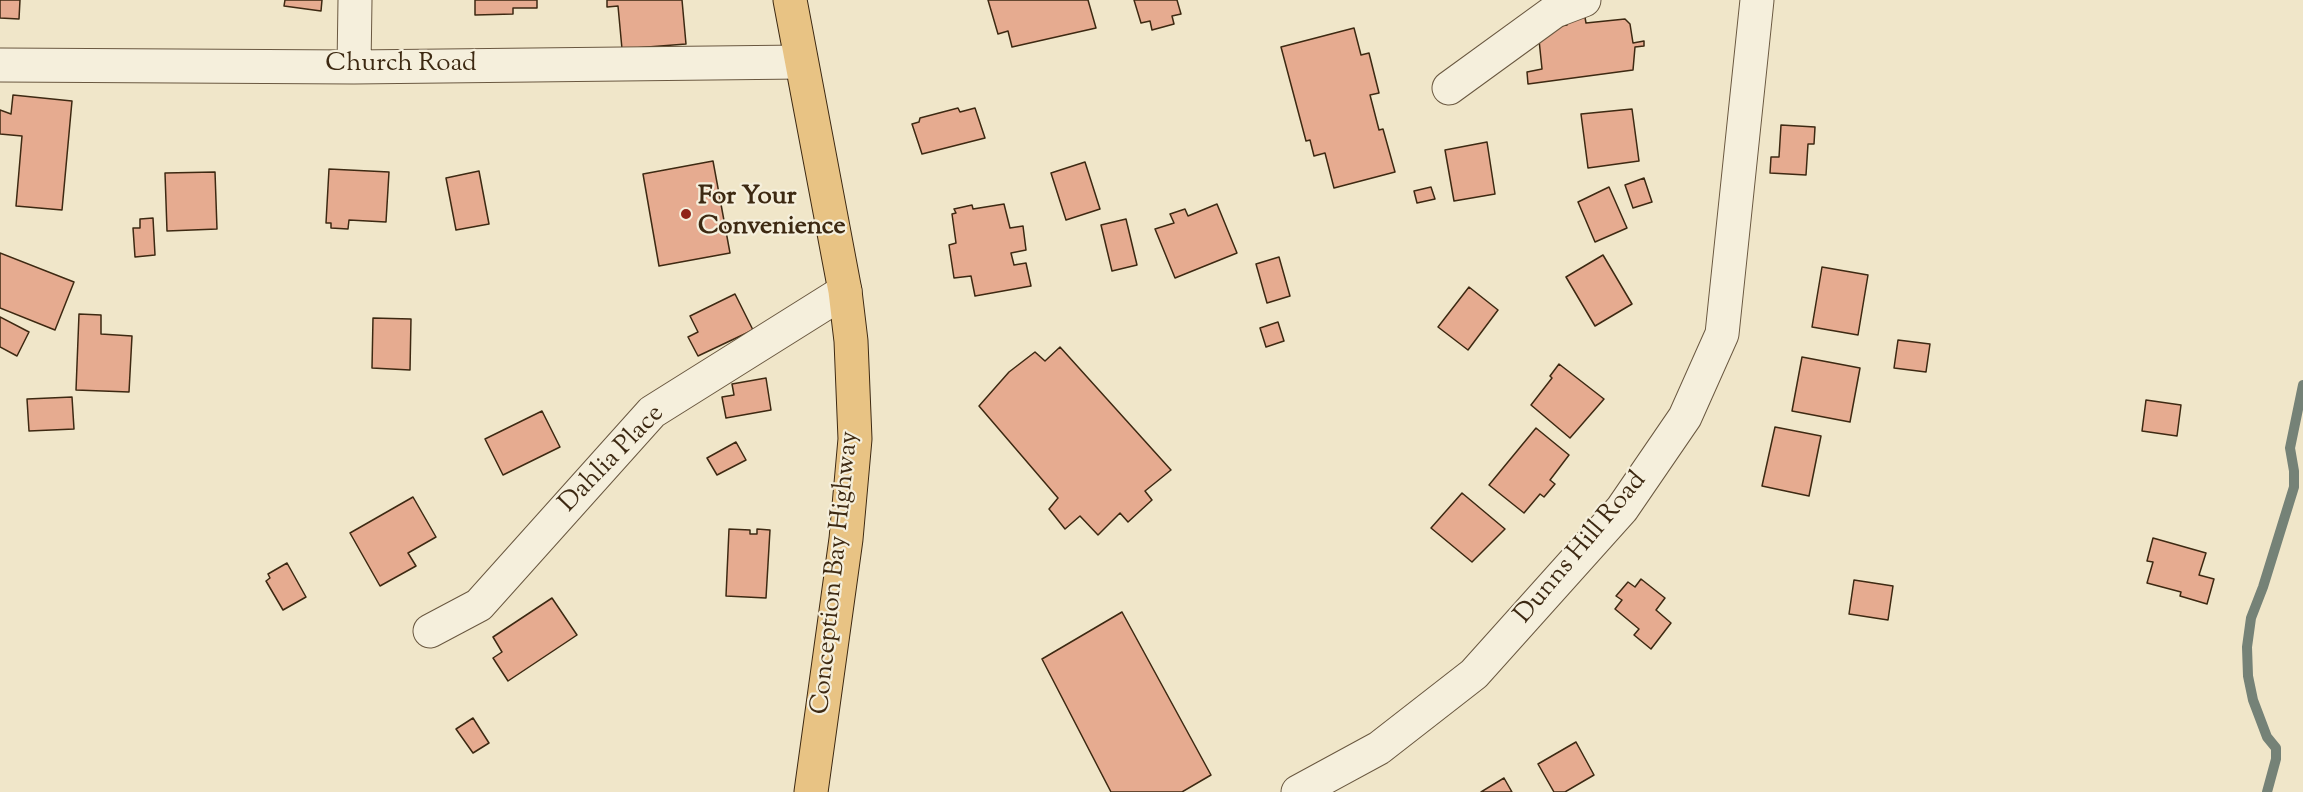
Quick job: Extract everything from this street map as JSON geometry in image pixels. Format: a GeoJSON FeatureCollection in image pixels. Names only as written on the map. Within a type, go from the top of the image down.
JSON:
{"type":"FeatureCollection","features":[{"type":"Feature","properties":{"kind":"main road","name":"Conception Bay Highway"},"geometry":{"type":"LineString","coordinates":[[790,0],[845,291],[851,341],[855,439],[846,539],[811,792]]}},
{"type":"Feature","properties":{"kind":"street"},"geometry":{"type":"LineString","coordinates":[[354,0],[354,67]]}},
{"type":"Feature","properties":{"kind":"street"},"geometry":{"type":"LineString","coordinates":[[1449,88],[1555,11],[1584,0]]}},
{"type":"Feature","properties":{"kind":"street","name":"Dunns Hill Road"},"geometry":{"type":"LineString","coordinates":[[1298,792],[1379,748],[1474,674],[1622,509],[1685,417],[1722,334],[1757,0]]}},
{"type":"Feature","properties":{"kind":"street","name":"Church Road"},"geometry":{"type":"LineString","coordinates":[[0,65],[354,67],[801,62]]}},
{"type":"Feature","properties":{"kind":"street","name":"Dahlia Place"},"geometry":{"type":"LineString","coordinates":[[430,631],[479,605],[652,412],[845,291]]}},
{"type":"Feature","properties":{"kind":"building"},"geometry":{"type":"Polygon","coordinates":[[[0,0],[20,0],[19,19],[0,18],[0,0]]]}},
{"type":"Feature","properties":{"kind":"building"},"geometry":{"type":"Polygon","coordinates":[[[285,0],[322,0],[321,11],[284,6],[285,0]]]}},
{"type":"Feature","properties":{"kind":"building"},"geometry":{"type":"Polygon","coordinates":[[[475,0],[537,0],[537,8],[513,8],[513,14],[475,15],[475,0]]]}},
{"type":"Feature","properties":{"kind":"building"},"geometry":{"type":"Polygon","coordinates":[[[607,0],[682,0],[686,44],[622,49],[618,6],[607,7],[607,0]]]}},
{"type":"Feature","properties":{"kind":"building"},"geometry":{"type":"Polygon","coordinates":[[[988,0],[1088,0],[1096,28],[1012,47],[1008,31],[998,34],[988,0]]]}},
{"type":"Feature","properties":{"kind":"building"},"geometry":{"type":"Polygon","coordinates":[[[1134,0],[1177,0],[1181,14],[1172,16],[1174,24],[1152,30],[1150,21],[1141,23],[1134,0]]]}},
{"type":"Feature","properties":{"kind":"building"},"geometry":{"type":"Polygon","coordinates":[[[1583,6],[1586,23],[1625,19],[1630,24],[1633,43],[1644,41],[1644,46],[1635,47],[1633,70],[1528,84],[1527,72],[1542,69],[1538,30],[1567,25],[1566,9],[1583,6]]]}},
{"type":"Feature","properties":{"kind":"building"},"geometry":{"type":"Polygon","coordinates":[[[1354,28],[1361,55],[1369,53],[1379,93],[1370,95],[1379,130],[1383,129],[1395,172],[1334,188],[1325,153],[1314,156],[1310,140],[1306,141],[1281,47],[1354,28]]]}},
{"type":"Feature","properties":{"kind":"building"},"geometry":{"type":"Polygon","coordinates":[[[13,95],[72,101],[62,210],[16,206],[22,136],[0,134],[0,110],[11,114],[13,95]]]}},
{"type":"Feature","properties":{"kind":"building"},"geometry":{"type":"Polygon","coordinates":[[[958,108],[960,112],[975,108],[985,138],[922,154],[912,124],[919,122],[920,118],[958,108]]]}},
{"type":"Feature","properties":{"kind":"building"},"geometry":{"type":"Polygon","coordinates":[[[1632,109],[1639,161],[1588,168],[1581,114],[1632,109]]]}},
{"type":"Feature","properties":{"kind":"building"},"geometry":{"type":"Polygon","coordinates":[[[1781,125],[1815,127],[1814,144],[1808,144],[1806,175],[1770,173],[1771,157],[1779,157],[1781,125]]]}},
{"type":"Feature","properties":{"kind":"building"},"geometry":{"type":"Polygon","coordinates":[[[1487,142],[1495,194],[1454,201],[1445,150],[1487,142]]]}},
{"type":"Feature","properties":{"kind":"building","name":"For Your Convenience"},"geometry":{"type":"Polygon","coordinates":[[[713,161],[730,253],[659,266],[643,174],[713,161]]]}},
{"type":"Feature","properties":{"kind":"building"},"geometry":{"type":"Polygon","coordinates":[[[1085,162],[1100,209],[1066,220],[1051,173],[1085,162]]]}},
{"type":"Feature","properties":{"kind":"building"},"geometry":{"type":"Polygon","coordinates":[[[329,169],[389,172],[386,222],[349,220],[348,229],[331,228],[331,223],[326,223],[329,169]]]}},
{"type":"Feature","properties":{"kind":"building"},"geometry":{"type":"Polygon","coordinates":[[[479,171],[489,224],[456,230],[446,178],[479,171]]]}},
{"type":"Feature","properties":{"kind":"building"},"geometry":{"type":"Polygon","coordinates":[[[215,172],[217,229],[167,231],[165,173],[215,172]]]}},
{"type":"Feature","properties":{"kind":"building"},"geometry":{"type":"Polygon","coordinates":[[[1644,178],[1652,202],[1633,208],[1625,185],[1644,178]]]}},
{"type":"Feature","properties":{"kind":"building"},"geometry":{"type":"Polygon","coordinates":[[[1431,187],[1435,199],[1417,203],[1414,191],[1431,187]]]}},
{"type":"Feature","properties":{"kind":"building"},"geometry":{"type":"Polygon","coordinates":[[[1609,187],[1627,228],[1595,242],[1578,202],[1609,187]]]}},
{"type":"Feature","properties":{"kind":"building"},"geometry":{"type":"Polygon","coordinates":[[[1004,204],[1010,228],[1023,226],[1026,250],[1011,253],[1014,265],[1026,263],[1031,286],[975,296],[971,276],[954,278],[949,245],[956,243],[952,214],[956,213],[954,209],[972,205],[973,209],[1004,204]]]}},
{"type":"Feature","properties":{"kind":"building"},"geometry":{"type":"Polygon","coordinates":[[[1217,204],[1237,253],[1175,278],[1155,229],[1174,223],[1170,214],[1185,209],[1188,216],[1217,204]]]}},
{"type":"Feature","properties":{"kind":"building"},"geometry":{"type":"Polygon","coordinates":[[[153,218],[155,255],[135,257],[133,228],[140,228],[140,219],[153,218]]]}},
{"type":"Feature","properties":{"kind":"building"},"geometry":{"type":"Polygon","coordinates":[[[1126,219],[1137,265],[1112,271],[1101,225],[1126,219]]]}},
{"type":"Feature","properties":{"kind":"building"},"geometry":{"type":"Polygon","coordinates":[[[0,253],[74,282],[55,330],[0,308],[0,253]]]}},
{"type":"Feature","properties":{"kind":"building"},"geometry":{"type":"Polygon","coordinates":[[[1603,255],[1632,304],[1595,326],[1566,277],[1603,255]]]}},
{"type":"Feature","properties":{"kind":"building"},"geometry":{"type":"Polygon","coordinates":[[[1279,257],[1290,296],[1267,303],[1256,264],[1279,257]]]}},
{"type":"Feature","properties":{"kind":"building"},"geometry":{"type":"Polygon","coordinates":[[[1822,267],[1868,275],[1858,335],[1812,327],[1822,267]]]}},
{"type":"Feature","properties":{"kind":"building"},"geometry":{"type":"Polygon","coordinates":[[[1469,287],[1498,310],[1468,350],[1438,327],[1469,287]]]}},
{"type":"Feature","properties":{"kind":"building"},"geometry":{"type":"Polygon","coordinates":[[[735,294],[753,330],[698,356],[688,337],[698,332],[690,316],[735,294]]]}},
{"type":"Feature","properties":{"kind":"building"},"geometry":{"type":"Polygon","coordinates":[[[79,314],[101,315],[101,334],[132,336],[129,392],[76,390],[79,314]]]}},
{"type":"Feature","properties":{"kind":"building"},"geometry":{"type":"Polygon","coordinates":[[[0,317],[29,332],[17,356],[0,347],[0,317]]]}},
{"type":"Feature","properties":{"kind":"building"},"geometry":{"type":"Polygon","coordinates":[[[373,318],[411,319],[410,370],[372,368],[373,318]]]}},
{"type":"Feature","properties":{"kind":"building"},"geometry":{"type":"Polygon","coordinates":[[[1278,322],[1284,341],[1266,347],[1260,328],[1278,322]]]}},
{"type":"Feature","properties":{"kind":"building"},"geometry":{"type":"Polygon","coordinates":[[[1898,340],[1930,344],[1926,372],[1894,368],[1898,340]]]}},
{"type":"Feature","properties":{"kind":"building"},"geometry":{"type":"Polygon","coordinates":[[[1060,347],[1171,470],[1145,491],[1152,500],[1128,522],[1120,513],[1098,535],[1080,516],[1065,529],[1049,509],[1058,498],[979,406],[1009,372],[1035,352],[1045,361],[1060,347]]]}},
{"type":"Feature","properties":{"kind":"building"},"geometry":{"type":"Polygon","coordinates":[[[1802,357],[1860,368],[1850,422],[1792,411],[1802,357]]]}},
{"type":"Feature","properties":{"kind":"building"},"geometry":{"type":"Polygon","coordinates":[[[1559,364],[1604,399],[1570,438],[1531,405],[1552,378],[1550,376],[1559,364]]]}},
{"type":"Feature","properties":{"kind":"building"},"geometry":{"type":"Polygon","coordinates":[[[766,378],[771,410],[726,418],[722,397],[734,395],[732,384],[766,378]]]}},
{"type":"Feature","properties":{"kind":"building"},"geometry":{"type":"Polygon","coordinates":[[[72,397],[74,429],[29,431],[27,399],[72,397]]]}},
{"type":"Feature","properties":{"kind":"building"},"geometry":{"type":"Polygon","coordinates":[[[2146,400],[2181,405],[2177,436],[2142,431],[2146,400]]]}},
{"type":"Feature","properties":{"kind":"building"},"geometry":{"type":"Polygon","coordinates":[[[542,411],[560,447],[503,475],[485,439],[542,411]]]}},
{"type":"Feature","properties":{"kind":"building"},"geometry":{"type":"Polygon","coordinates":[[[1775,427],[1821,436],[1809,496],[1762,486],[1775,427]]]}},
{"type":"Feature","properties":{"kind":"building"},"geometry":{"type":"Polygon","coordinates":[[[1536,428],[1569,455],[1550,480],[1555,484],[1544,497],[1540,494],[1524,513],[1489,485],[1536,428]]]}},
{"type":"Feature","properties":{"kind":"building"},"geometry":{"type":"Polygon","coordinates":[[[736,442],[746,460],[717,475],[707,458],[736,442]]]}},
{"type":"Feature","properties":{"kind":"building"},"geometry":{"type":"Polygon","coordinates":[[[1462,493],[1505,529],[1472,562],[1431,528],[1462,493]]]}},
{"type":"Feature","properties":{"kind":"building"},"geometry":{"type":"Polygon","coordinates":[[[413,497],[436,537],[408,553],[416,566],[380,586],[350,533],[413,497]]]}},
{"type":"Feature","properties":{"kind":"building"},"geometry":{"type":"Polygon","coordinates":[[[729,529],[750,530],[750,534],[757,534],[757,529],[770,530],[766,598],[726,596],[729,529]]]}},
{"type":"Feature","properties":{"kind":"building"},"geometry":{"type":"Polygon","coordinates":[[[2153,538],[2206,553],[2199,575],[2214,579],[2207,604],[2180,596],[2181,592],[2147,583],[2153,562],[2147,561],[2153,538]]]}},
{"type":"Feature","properties":{"kind":"building"},"geometry":{"type":"Polygon","coordinates":[[[287,563],[306,597],[283,610],[266,581],[270,578],[268,574],[287,563]]]}},
{"type":"Feature","properties":{"kind":"building"},"geometry":{"type":"Polygon","coordinates":[[[1641,579],[1665,598],[1656,610],[1671,623],[1651,649],[1634,635],[1639,629],[1615,609],[1622,600],[1616,596],[1628,582],[1635,587],[1641,579]]]}},
{"type":"Feature","properties":{"kind":"building"},"geometry":{"type":"Polygon","coordinates":[[[1854,580],[1893,586],[1888,620],[1849,614],[1854,580]]]}},
{"type":"Feature","properties":{"kind":"building"},"geometry":{"type":"Polygon","coordinates":[[[552,598],[577,635],[508,681],[493,658],[502,652],[493,637],[552,598]]]}},
{"type":"Feature","properties":{"kind":"building"},"geometry":{"type":"Polygon","coordinates":[[[1122,612],[1211,775],[1182,792],[1111,792],[1042,659],[1122,612]]]}},
{"type":"Feature","properties":{"kind":"building"},"geometry":{"type":"Polygon","coordinates":[[[473,718],[489,743],[473,753],[456,729],[473,718]]]}},
{"type":"Feature","properties":{"kind":"building"},"geometry":{"type":"Polygon","coordinates":[[[1576,742],[1594,775],[1565,792],[1554,792],[1538,764],[1576,742]]]}},
{"type":"Feature","properties":{"kind":"building"},"geometry":{"type":"Polygon","coordinates":[[[1504,778],[1512,792],[1481,792],[1504,778]]]}},
{"type":"Feature","properties":{"kind":"waterway"},"geometry":{"type":"LineString","coordinates":[[2267,792],[2276,759],[2276,748],[2267,737],[2253,700],[2248,676],[2247,647],[2251,618],[2294,487],[2290,448],[2303,385]]}},
{"type":"Feature","properties":{"kind":"place","name":"For Your Convenience"},"geometry":{"type":"Point","coordinates":[686,214]}}]}
